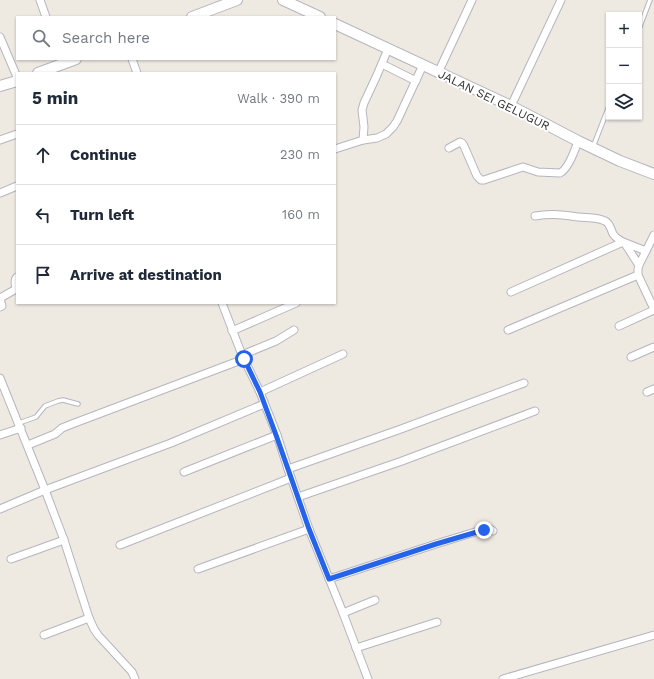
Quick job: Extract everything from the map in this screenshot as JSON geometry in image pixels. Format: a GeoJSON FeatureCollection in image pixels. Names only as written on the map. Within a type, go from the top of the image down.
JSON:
{"type":"FeatureCollection","features":[{"type":"Feature","properties":{"kind":"main road"},"geometry":{"type":"LineString","coordinates":[[195,16],[237,0]]}},
{"type":"Feature","properties":{"kind":"main road"},"geometry":{"type":"LineString","coordinates":[[283,0],[318,16]]}},
{"type":"Feature","properties":{"kind":"main road","name":"JALAN SEI GELUGUR"},"geometry":{"type":"LineString","coordinates":[[336,24],[511,106],[620,161],[654,174]]}},
{"type":"Feature","properties":{"kind":"main road"},"geometry":{"type":"LineString","coordinates":[[40,72],[62,61]]}},
{"type":"Feature","properties":{"kind":"main road"},"geometry":{"type":"LineString","coordinates":[[0,86],[16,81]]}},
{"type":"Feature","properties":{"kind":"street"},"geometry":{"type":"LineString","coordinates":[[40,0],[46,16]]}},
{"type":"Feature","properties":{"kind":"street"},"geometry":{"type":"LineString","coordinates":[[438,73],[472,0]]}},
{"type":"Feature","properties":{"kind":"street"},"geometry":{"type":"LineString","coordinates":[[511,106],[561,0]]}},
{"type":"Feature","properties":{"kind":"street"},"geometry":{"type":"LineString","coordinates":[[0,37],[16,75]]}},
{"type":"Feature","properties":{"kind":"street"},"geometry":{"type":"LineString","coordinates":[[363,140],[364,127],[362,110],[388,48]]}},
{"type":"Feature","properties":{"kind":"street"},"geometry":{"type":"LineString","coordinates":[[132,60],[137,72]]}},
{"type":"Feature","properties":{"kind":"street"},"geometry":{"type":"LineString","coordinates":[[382,64],[416,81]]}},
{"type":"Feature","properties":{"kind":"street"},"geometry":{"type":"LineString","coordinates":[[336,149],[363,140],[377,138],[386,134],[397,121],[423,65]]}},
{"type":"Feature","properties":{"kind":"street"},"geometry":{"type":"LineString","coordinates":[[0,140],[16,134]]}},
{"type":"Feature","properties":{"kind":"street"},"geometry":{"type":"LineString","coordinates":[[448,148],[460,142],[462,143],[477,176],[480,180],[484,180],[523,167],[538,172],[563,172],[578,141]]}},
{"type":"Feature","properties":{"kind":"street"},"geometry":{"type":"LineString","coordinates":[[0,193],[16,186]]}},
{"type":"Feature","properties":{"kind":"street"},"geometry":{"type":"LineString","coordinates":[[535,216],[544,214],[562,214],[597,218],[608,222],[617,239],[646,251]]}},
{"type":"Feature","properties":{"kind":"street"},"geometry":{"type":"LineString","coordinates":[[619,326],[654,310],[638,275],[638,269],[654,236]]}},
{"type":"Feature","properties":{"kind":"street"},"geometry":{"type":"LineString","coordinates":[[623,242],[639,265]]}},
{"type":"Feature","properties":{"kind":"street"},"geometry":{"type":"LineString","coordinates":[[511,292],[623,242]]}},
{"type":"Feature","properties":{"kind":"street"},"geometry":{"type":"LineString","coordinates":[[508,330],[638,275]]}},
{"type":"Feature","properties":{"kind":"street"},"geometry":{"type":"LineString","coordinates":[[0,307],[2,306],[0,298],[16,289],[16,278]]}},
{"type":"Feature","properties":{"kind":"street"},"geometry":{"type":"LineString","coordinates":[[222,304],[243,357],[260,392],[309,529],[343,612],[368,679]]}},
{"type":"Feature","properties":{"kind":"street"},"geometry":{"type":"LineString","coordinates":[[232,331],[294,304]]}},
{"type":"Feature","properties":{"kind":"street"},"geometry":{"type":"LineString","coordinates":[[28,445],[55,434],[62,428],[243,357],[276,341],[294,330]]}},
{"type":"Feature","properties":{"kind":"street"},"geometry":{"type":"LineString","coordinates":[[631,357],[654,347]]}},
{"type":"Feature","properties":{"kind":"street"},"geometry":{"type":"LineString","coordinates":[[260,392],[343,354]]}},
{"type":"Feature","properties":{"kind":"street"},"geometry":{"type":"LineString","coordinates":[[0,378],[46,490],[89,618],[98,635],[132,672],[135,679]]}},
{"type":"Feature","properties":{"kind":"street"},"geometry":{"type":"LineString","coordinates":[[288,469],[524,383]]}},
{"type":"Feature","properties":{"kind":"street"},"geometry":{"type":"LineString","coordinates":[[647,392],[654,389]]}},
{"type":"Feature","properties":{"kind":"street"},"geometry":{"type":"LineString","coordinates":[[0,509],[171,443],[264,404]]}},
{"type":"Feature","properties":{"kind":"street"},"geometry":{"type":"LineString","coordinates":[[298,497],[402,461],[535,411]]}},
{"type":"Feature","properties":{"kind":"street"},"geometry":{"type":"LineString","coordinates":[[0,435],[20,425]]}},
{"type":"Feature","properties":{"kind":"street"},"geometry":{"type":"LineString","coordinates":[[184,472],[276,435]]}},
{"type":"Feature","properties":{"kind":"street"},"geometry":{"type":"LineString","coordinates":[[120,545],[291,478]]}},
{"type":"Feature","properties":{"kind":"street"},"geometry":{"type":"LineString","coordinates":[[329,579],[488,528],[493,531]]}},
{"type":"Feature","properties":{"kind":"street"},"geometry":{"type":"LineString","coordinates":[[198,569],[309,529]]}},
{"type":"Feature","properties":{"kind":"street"},"geometry":{"type":"LineString","coordinates":[[11,559],[64,540]]}},
{"type":"Feature","properties":{"kind":"street"},"geometry":{"type":"LineString","coordinates":[[343,612],[375,600]]}},
{"type":"Feature","properties":{"kind":"street"},"geometry":{"type":"LineString","coordinates":[[44,635],[89,618]]}},
{"type":"Feature","properties":{"kind":"street"},"geometry":{"type":"LineString","coordinates":[[356,648],[437,622]]}},
{"type":"Feature","properties":{"kind":"street"},"geometry":{"type":"LineString","coordinates":[[504,679],[654,635]]}},
{"type":"Feature","properties":{"kind":"lane"},"geometry":{"type":"LineString","coordinates":[[642,21],[650,0]]}},
{"type":"Feature","properties":{"kind":"lane"},"geometry":{"type":"LineString","coordinates":[[593,148],[606,114]]}},
{"type":"Feature","properties":{"kind":"lane"},"geometry":{"type":"LineString","coordinates":[[20,425],[36,417],[45,406],[58,401],[63,400],[78,404]]}},
{"type":"Feature","properties":{"kind":"route"},"geometry":{"type":"LineString","coordinates":[[244,359],[260,392],[309,529],[329,579],[484,530]]}}]}
